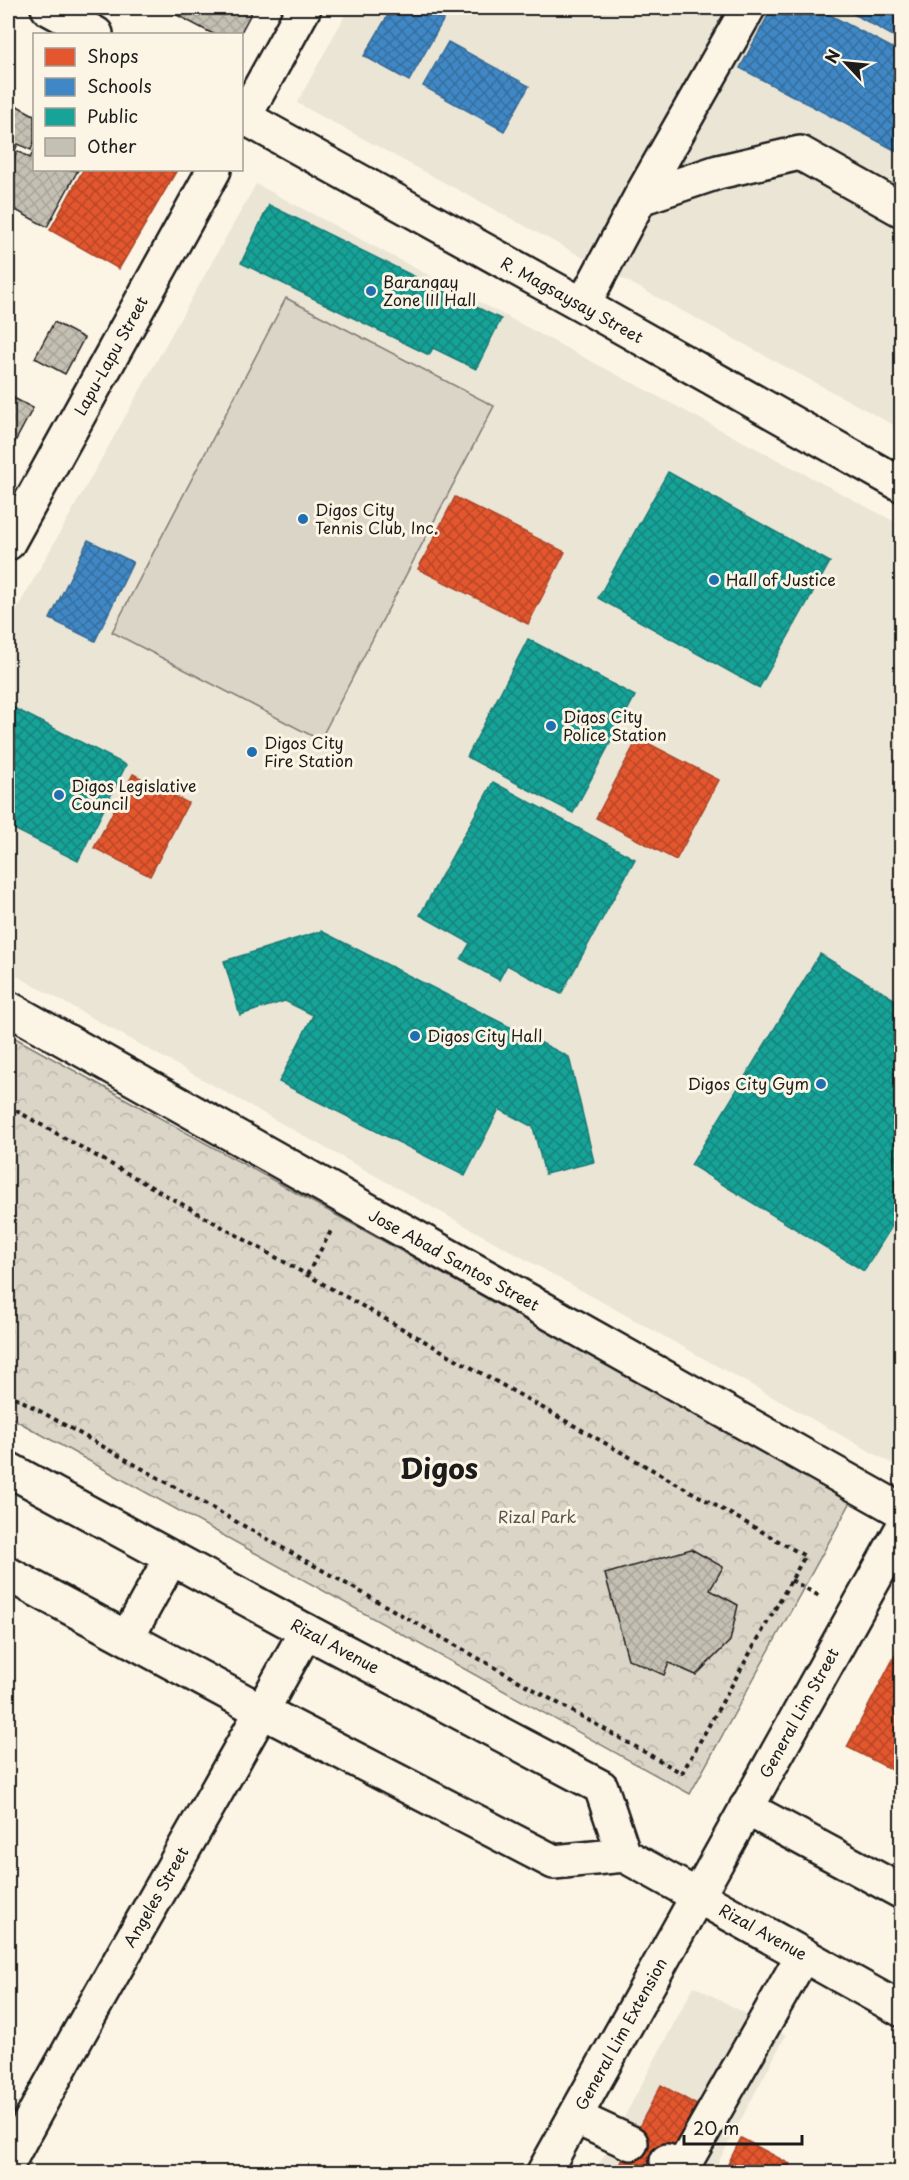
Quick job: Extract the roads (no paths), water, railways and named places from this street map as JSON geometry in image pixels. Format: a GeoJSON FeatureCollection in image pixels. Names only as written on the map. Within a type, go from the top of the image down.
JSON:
{"type":"FeatureCollection","features":[{"type":"Feature","properties":{"kind":"street"},"geometry":{"type":"LineString","coordinates":[[48,8],[94,33]]}},
{"type":"Feature","properties":{"kind":"street"},"geometry":{"type":"LineString","coordinates":[[243,116],[304,8]]}},
{"type":"Feature","properties":{"kind":"street"},"geometry":{"type":"LineString","coordinates":[[583,305],[640,198],[748,8]]}},
{"type":"Feature","properties":{"kind":"street","name":"R. Magsaysay Street"},"geometry":{"type":"LineString","coordinates":[[243,119],[583,305],[902,485]]}},
{"type":"Feature","properties":{"kind":"street"},"geometry":{"type":"LineString","coordinates":[[640,198],[718,172],[800,153],[902,210]]}},
{"type":"Feature","properties":{"kind":"street","name":"Lapu-Lapu Street"},"geometry":{"type":"LineString","coordinates":[[12,522],[213,171]]}},
{"type":"Feature","properties":{"kind":"street","name":"Jose Abad Santos Street"},"geometry":{"type":"LineString","coordinates":[[8,1008],[902,1511]]}},
{"type":"Feature","properties":{"kind":"street","name":"Rizal Avenue"},"geometry":{"type":"LineString","coordinates":[[8,1469],[306,1631],[601,1787],[624,1855],[902,2010]]}},
{"type":"Feature","properties":{"kind":"street","name":"General Lim Street"},"geometry":{"type":"LineString","coordinates":[[698,1896],[902,1529]]}},
{"type":"Feature","properties":{"kind":"street"},"geometry":{"type":"LineString","coordinates":[[127,1638],[171,1558]]}},
{"type":"Feature","properties":{"kind":"street"},"geometry":{"type":"LineString","coordinates":[[8,1574],[262,1711],[554,1862],[624,1855]]}},
{"type":"Feature","properties":{"kind":"street","name":"Angeles Street"},"geometry":{"type":"LineString","coordinates":[[8,2163],[50,2083],[306,1631]]}},
{"type":"Feature","properties":{"kind":"street"},"geometry":{"type":"LineString","coordinates":[[746,1808],[902,1892]]}},
{"type":"Feature","properties":{"kind":"street","name":"General Lim Extension"},"geometry":{"type":"LineString","coordinates":[[544,2172],[698,1896]]}},
{"type":"Feature","properties":{"kind":"street"},"geometry":{"type":"LineString","coordinates":[[667,2161],[682,2168],[803,1954]]}},
{"type":"Feature","properties":{"kind":"street"},"geometry":{"type":"LineString","coordinates":[[575,2117],[631,2143]]}},
{"type":"Feature","properties":{"kind":"place","name":"Barangay Zone III Hall"},"geometry":{"type":"Point","coordinates":[371,291]}},
{"type":"Feature","properties":{"kind":"place","name":"Digos City Tennis Club, Inc."},"geometry":{"type":"Point","coordinates":[303,519]}},
{"type":"Feature","properties":{"kind":"place","name":"Hall of Justice"},"geometry":{"type":"Point","coordinates":[714,580]}},
{"type":"Feature","properties":{"kind":"place","name":"Digos City Police Station"},"geometry":{"type":"Point","coordinates":[551,726]}},
{"type":"Feature","properties":{"kind":"place","name":"Digos City Fire Station"},"geometry":{"type":"Point","coordinates":[252,752]}},
{"type":"Feature","properties":{"kind":"place","name":"Digos Legislative Council"},"geometry":{"type":"Point","coordinates":[59,795]}},
{"type":"Feature","properties":{"kind":"place","name":"Digos City Hall"},"geometry":{"type":"Point","coordinates":[415,1036]}},
{"type":"Feature","properties":{"kind":"place","name":"Digos City Gym"},"geometry":{"type":"Point","coordinates":[821,1084]}},
{"type":"Feature","properties":{"kind":"district","name":"Digos"},"geometry":{"type":"Point","coordinates":[439,1469]}},
{"type":"Feature","properties":{"kind":"park label","name":"Rizal Park"},"geometry":{"type":"Point","coordinates":[537,1517]}}]}
